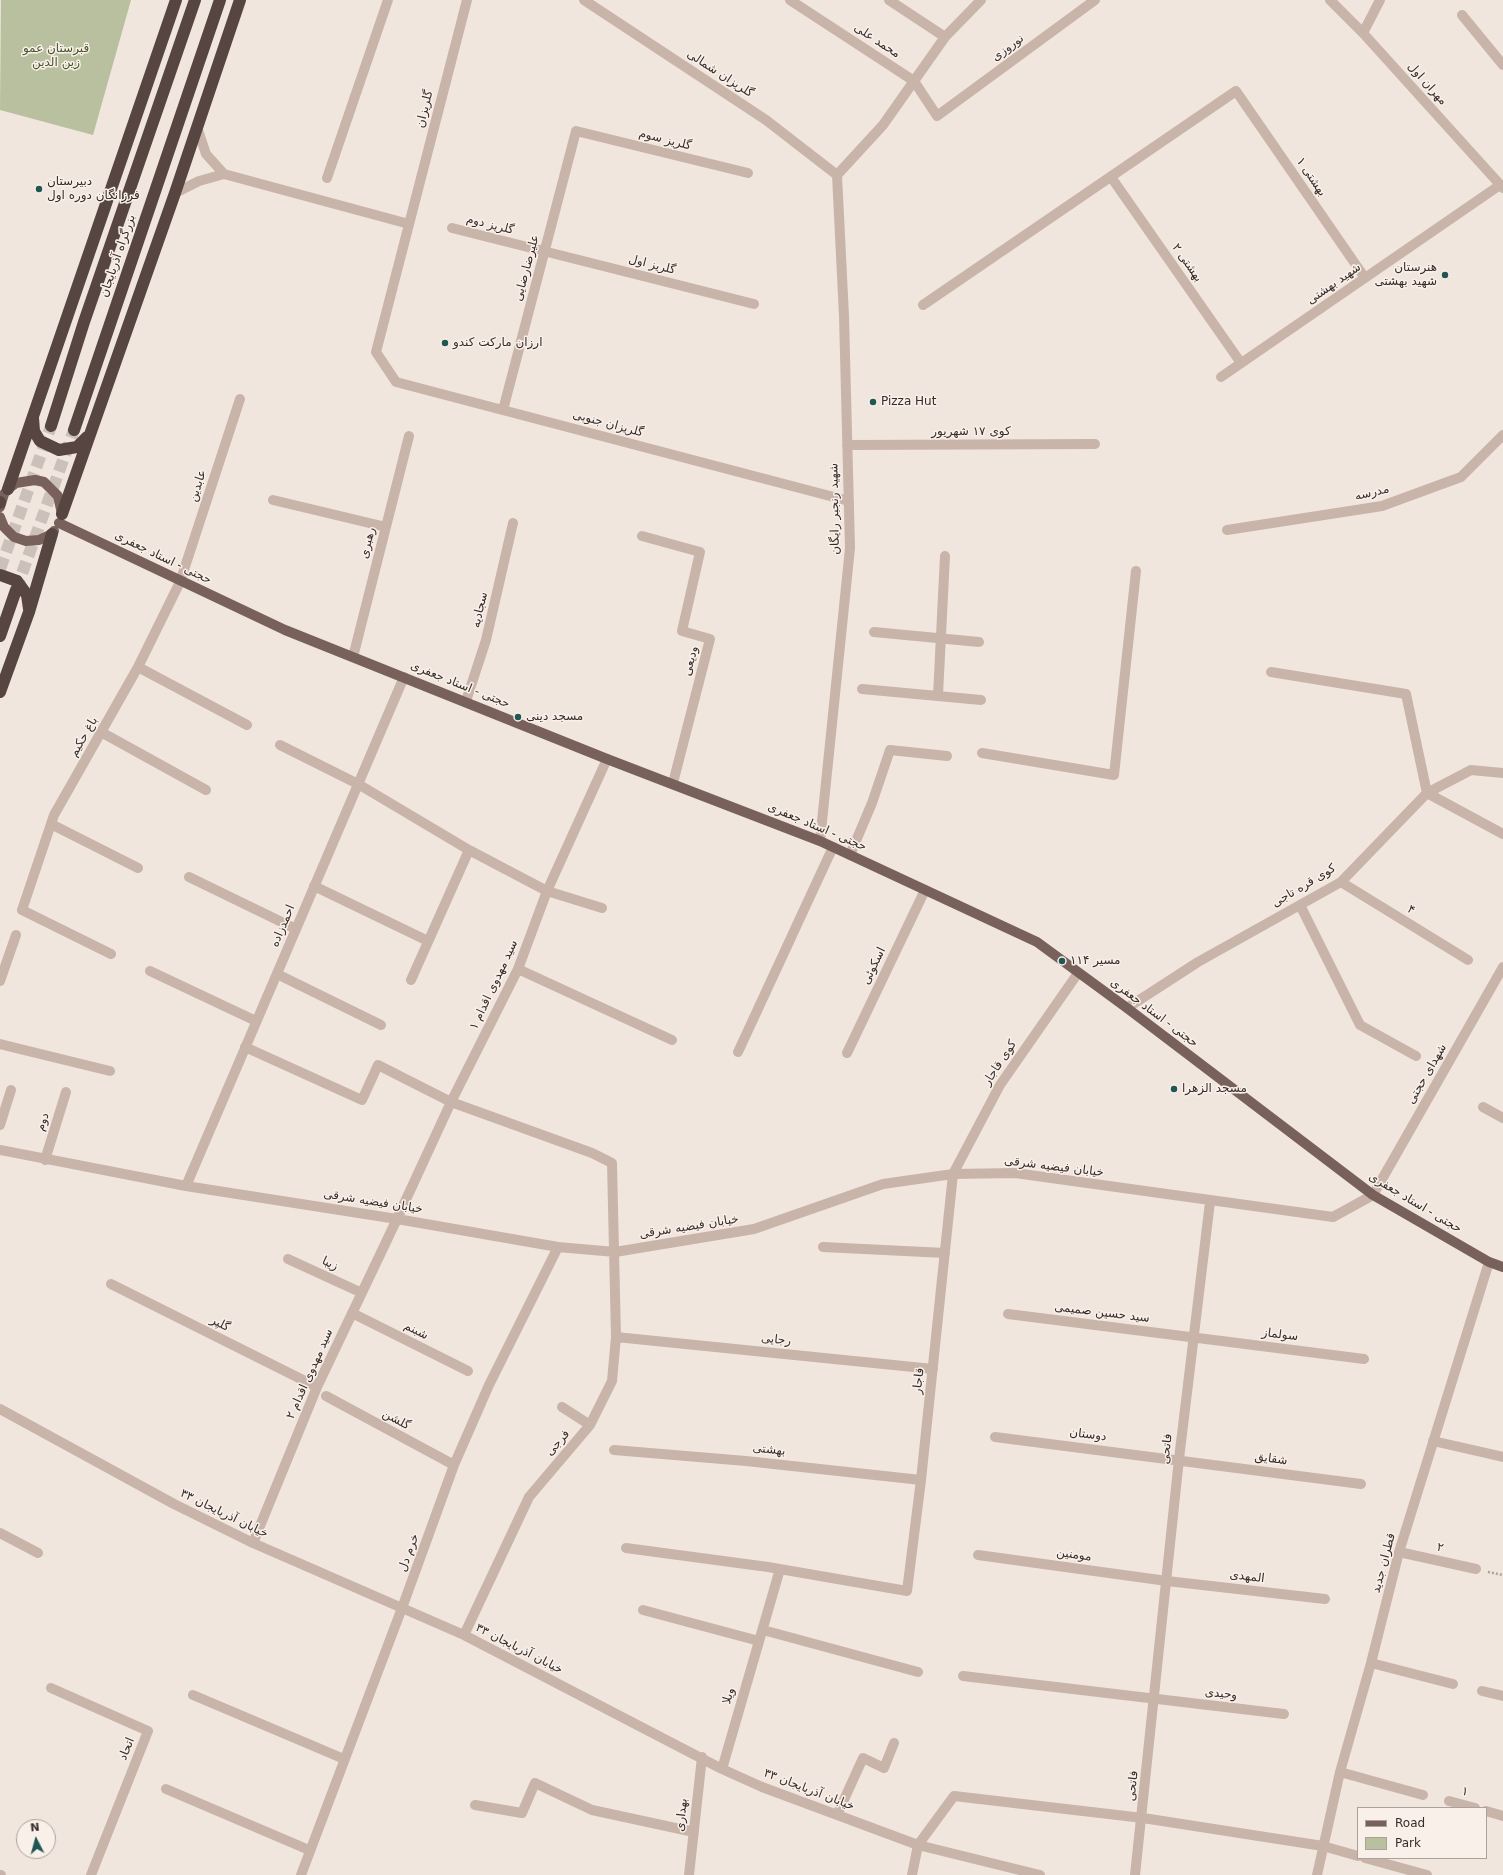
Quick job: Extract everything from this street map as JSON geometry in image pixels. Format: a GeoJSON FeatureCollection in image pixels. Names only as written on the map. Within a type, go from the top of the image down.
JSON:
{"type":"FeatureCollection","features":[{"type":"Feature","properties":{"kind":"highway"},"geometry":{"type":"LineString","coordinates":[[2,496],[33,417],[176,0]]}},
{"type":"Feature","properties":{"kind":"highway","name":"بزرگراه آذربایجان"},"geometry":{"type":"LineString","coordinates":[[51,426],[87,315],[195,0]]}},
{"type":"Feature","properties":{"kind":"highway","name":"بزرگراه آذربایجان"},"geometry":{"type":"LineString","coordinates":[[74,430],[220,0]]}},
{"type":"Feature","properties":{"kind":"highway"},"geometry":{"type":"LineString","coordinates":[[60,519],[175,193],[240,0]]}},
{"type":"Feature","properties":{"kind":"highway"},"geometry":{"type":"LineString","coordinates":[[33,417],[34,431],[40,441],[59,450],[77,447],[90,432]]}},
{"type":"Feature","properties":{"kind":"highway"},"geometry":{"type":"LineString","coordinates":[[0,692],[29,612],[52,534]]}},
{"type":"Feature","properties":{"kind":"highway"},"geometry":{"type":"LineString","coordinates":[[0,575],[17,582],[27,595],[29,612]]}},
{"type":"Feature","properties":{"kind":"highway"},"geometry":{"type":"LineString","coordinates":[[0,636],[16,590]]}},
{"type":"Feature","properties":{"kind":"main road"},"geometry":{"type":"LineString","coordinates":[[0,507],[2,496],[16,483],[25,480],[35,480],[44,482],[58,496],[60,519],[52,534],[39,540],[26,541],[14,537],[4,527],[0,517]]}},
{"type":"Feature","properties":{"kind":"main road","name":"حجتی - استاد جعفری"},"geometry":{"type":"LineString","coordinates":[[60,519],[180,582],[285,630],[466,701],[607,759],[673,783],[820,841],[1036,942],[1127,1008],[1373,1195],[1489,1262],[1503,1267]]}},
{"type":"Feature","properties":{"kind":"street"},"geometry":{"type":"LineString","coordinates":[[327,178],[388,0]]}},
{"type":"Feature","properties":{"kind":"street","name":"گلریزان"},"geometry":{"type":"LineString","coordinates":[[376,352],[467,0]]}},
{"type":"Feature","properties":{"kind":"street","name":"گلریزان شمالی"},"geometry":{"type":"LineString","coordinates":[[584,0],[766,120],[837,175]]}},
{"type":"Feature","properties":{"kind":"street","name":"محمد علی"},"geometry":{"type":"LineString","coordinates":[[790,0],[914,81],[937,116]]}},
{"type":"Feature","properties":{"kind":"street"},"geometry":{"type":"LineString","coordinates":[[889,0],[945,37]]}},
{"type":"Feature","properties":{"kind":"street"},"geometry":{"type":"LineString","coordinates":[[837,175],[883,125],[945,37],[981,0]]}},
{"type":"Feature","properties":{"kind":"street","name":"نوروزی"},"geometry":{"type":"LineString","coordinates":[[937,116],[1095,0]]}},
{"type":"Feature","properties":{"kind":"street","name":"مهران اول"},"geometry":{"type":"LineString","coordinates":[[1330,0],[1363,33],[1502,186]]}},
{"type":"Feature","properties":{"kind":"street"},"geometry":{"type":"LineString","coordinates":[[1363,33],[1380,0]]}},
{"type":"Feature","properties":{"kind":"street"},"geometry":{"type":"LineString","coordinates":[[1462,15],[1503,65]]}},
{"type":"Feature","properties":{"kind":"street","name":"بهشتی ۱"},"geometry":{"type":"LineString","coordinates":[[1111,177],[1236,91],[1365,278]]}},
{"type":"Feature","properties":{"kind":"street"},"geometry":{"type":"LineString","coordinates":[[197,127],[206,154],[224,174]]}},
{"type":"Feature","properties":{"kind":"street","name":"گلریز سوم"},"geometry":{"type":"LineString","coordinates":[[576,132],[748,173]]}},
{"type":"Feature","properties":{"kind":"street","name":"علیرضارضایی"},"geometry":{"type":"LineString","coordinates":[[503,410],[576,132]]}},
{"type":"Feature","properties":{"kind":"street"},"geometry":{"type":"LineString","coordinates":[[175,193],[200,181],[224,174],[409,224]]}},
{"type":"Feature","properties":{"kind":"street","name":"شهید رنجبر رایگان"},"geometry":{"type":"LineString","coordinates":[[820,841],[850,548],[844,316],[837,175]]}},
{"type":"Feature","properties":{"kind":"street"},"geometry":{"type":"LineString","coordinates":[[923,306],[1111,177]]}},
{"type":"Feature","properties":{"kind":"street","name":"بهشتی ۲"},"geometry":{"type":"LineString","coordinates":[[1111,177],[1241,363]]}},
{"type":"Feature","properties":{"kind":"street","name":"شهید بهشتی"},"geometry":{"type":"LineString","coordinates":[[1222,377],[1365,278],[1502,186]]}},
{"type":"Feature","properties":{"kind":"street","name":"گلریز دوم"},"geometry":{"type":"LineString","coordinates":[[452,228],[545,252]]}},
{"type":"Feature","properties":{"kind":"street","name":"گلریز اول"},"geometry":{"type":"LineString","coordinates":[[545,252],[754,304]]}},
{"type":"Feature","properties":{"kind":"street","name":"گلریزان جنوبی"},"geometry":{"type":"LineString","coordinates":[[376,352],[396,382],[849,501]]}},
{"type":"Feature","properties":{"kind":"street","name":"عابدین"},"geometry":{"type":"LineString","coordinates":[[180,582],[240,399]]}},
{"type":"Feature","properties":{"kind":"street","name":"مدرسه"},"geometry":{"type":"LineString","coordinates":[[1227,530],[1382,506],[1462,477],[1503,435]]}},
{"type":"Feature","properties":{"kind":"street","name":"رهبری"},"geometry":{"type":"LineString","coordinates":[[353,657],[409,436]]}},
{"type":"Feature","properties":{"kind":"street","name":"کوی ۱۷ شهریور"},"geometry":{"type":"LineString","coordinates":[[847,445],[1095,444]]}},
{"type":"Feature","properties":{"kind":"street"},"geometry":{"type":"LineString","coordinates":[[273,500],[386,527]]}},
{"type":"Feature","properties":{"kind":"street","name":"سجادیه"},"geometry":{"type":"LineString","coordinates":[[466,701],[486,640],[513,523]]}},
{"type":"Feature","properties":{"kind":"street","name":"ودیعی"},"geometry":{"type":"LineString","coordinates":[[642,536],[700,552],[682,631],[710,639],[673,783]]}},
{"type":"Feature","properties":{"kind":"street"},"geometry":{"type":"LineString","coordinates":[[938,695],[945,556]]}},
{"type":"Feature","properties":{"kind":"street"},"geometry":{"type":"LineString","coordinates":[[982,753],[1114,775],[1136,571]]}},
{"type":"Feature","properties":{"kind":"street","name":"باغ حکیم"},"geometry":{"type":"LineString","coordinates":[[111,954],[22,910],[54,815],[138,667],[180,582]]}},
{"type":"Feature","properties":{"kind":"street"},"geometry":{"type":"LineString","coordinates":[[874,632],[941,640],[979,642]]}},
{"type":"Feature","properties":{"kind":"street"},"geometry":{"type":"LineString","coordinates":[[138,667],[247,725]]}},
{"type":"Feature","properties":{"kind":"street"},"geometry":{"type":"LineString","coordinates":[[1271,672],[1406,694],[1427,793],[1503,834]]}},
{"type":"Feature","properties":{"kind":"street","name":"احمدزاده"},"geometry":{"type":"LineString","coordinates":[[186,1186],[404,677]]}},
{"type":"Feature","properties":{"kind":"street"},"geometry":{"type":"LineString","coordinates":[[862,689],[981,700]]}},
{"type":"Feature","properties":{"kind":"street"},"geometry":{"type":"LineString","coordinates":[[101,732],[206,790]]}},
{"type":"Feature","properties":{"kind":"street"},"geometry":{"type":"LineString","coordinates":[[280,745],[358,784],[469,850],[547,891],[602,908]]}},
{"type":"Feature","properties":{"kind":"street"},"geometry":{"type":"LineString","coordinates":[[850,855],[872,803],[890,750],[947,756]]}},
{"type":"Feature","properties":{"kind":"street","name":"سید مهدوی اقدام ۱"},"geometry":{"type":"LineString","coordinates":[[397,1219],[451,1102],[518,969],[547,891],[607,759]]}},
{"type":"Feature","properties":{"kind":"street","name":"کوی قره تاجی"},"geometry":{"type":"LineString","coordinates":[[1127,1008],[1198,962],[1341,882],[1427,793],[1471,770],[1503,773]]}},
{"type":"Feature","properties":{"kind":"street"},"geometry":{"type":"LineString","coordinates":[[52,824],[138,868]]}},
{"type":"Feature","properties":{"kind":"street"},"geometry":{"type":"LineString","coordinates":[[738,1052],[833,847]]}},
{"type":"Feature","properties":{"kind":"street"},"geometry":{"type":"LineString","coordinates":[[411,980],[469,850]]}},
{"type":"Feature","properties":{"kind":"street"},"geometry":{"type":"LineString","coordinates":[[189,877],[296,929]]}},
{"type":"Feature","properties":{"kind":"street","name":"۴"},"geometry":{"type":"LineString","coordinates":[[1341,882],[1468,960]]}},
{"type":"Feature","properties":{"kind":"street"},"geometry":{"type":"LineString","coordinates":[[314,886],[428,941]]}},
{"type":"Feature","properties":{"kind":"street","name":"اسکوئی"},"geometry":{"type":"LineString","coordinates":[[847,1053],[925,890]]}},
{"type":"Feature","properties":{"kind":"street"},"geometry":{"type":"LineString","coordinates":[[1300,905],[1360,1025],[1416,1056]]}},
{"type":"Feature","properties":{"kind":"street"},"geometry":{"type":"LineString","coordinates":[[0,981],[16,935]]}},
{"type":"Feature","properties":{"kind":"street","name":"شهدای حجتی"},"geometry":{"type":"LineString","coordinates":[[1373,1195],[1503,967]]}},
{"type":"Feature","properties":{"kind":"street"},"geometry":{"type":"LineString","coordinates":[[518,969],[672,1040]]}},
{"type":"Feature","properties":{"kind":"street"},"geometry":{"type":"LineString","coordinates":[[150,971],[256,1021]]}},
{"type":"Feature","properties":{"kind":"street","name":"کوی قاجار"},"geometry":{"type":"LineString","coordinates":[[953,1174],[1000,1084],[1078,973]]}},
{"type":"Feature","properties":{"kind":"street"},"geometry":{"type":"LineString","coordinates":[[277,974],[381,1025]]}},
{"type":"Feature","properties":{"kind":"street"},"geometry":{"type":"LineString","coordinates":[[0,1044],[110,1071]]}},
{"type":"Feature","properties":{"kind":"street"},"geometry":{"type":"LineString","coordinates":[[245,1047],[362,1100],[378,1064],[451,1102]]}},
{"type":"Feature","properties":{"kind":"street"},"geometry":{"type":"LineString","coordinates":[[0,1125],[11,1090]]}},
{"type":"Feature","properties":{"kind":"street","name":"دوم"},"geometry":{"type":"LineString","coordinates":[[45,1160],[66,1092]]}},
{"type":"Feature","properties":{"kind":"street","name":"فرجی"},"geometry":{"type":"LineString","coordinates":[[451,1102],[592,1153],[612,1163],[615,1252],[616,1337],[612,1381],[590,1425],[529,1497],[464,1635]]}},
{"type":"Feature","properties":{"kind":"street"},"geometry":{"type":"LineString","coordinates":[[1483,1107],[1503,1118]]}},
{"type":"Feature","properties":{"kind":"street","name":"خیابان فیضیه شرقی"},"geometry":{"type":"LineString","coordinates":[[0,1150],[45,1160],[186,1186],[397,1219],[558,1247],[615,1252],[754,1229],[883,1184],[953,1174],[1015,1173],[1210,1202],[1333,1217],[1373,1195]]}},
{"type":"Feature","properties":{"kind":"street","name":"قاجار"},"geometry":{"type":"LineString","coordinates":[[780,1569],[907,1591],[921,1480],[953,1174]]}},
{"type":"Feature","properties":{"kind":"street","name":"فاتحی"},"geometry":{"type":"LineString","coordinates":[[1135,1875],[1143,1818],[1179,1460],[1210,1202]]}},
{"type":"Feature","properties":{"kind":"street","name":"سید مهدوی اقدام ۲"},"geometry":{"type":"LineString","coordinates":[[253,1543],[317,1387],[397,1219]]}},
{"type":"Feature","properties":{"kind":"street","name":"خرم دل"},"geometry":{"type":"LineString","coordinates":[[301,1875],[454,1466],[489,1385],[558,1247]]}},
{"type":"Feature","properties":{"kind":"street"},"geometry":{"type":"LineString","coordinates":[[823,1247],[945,1253]]}},
{"type":"Feature","properties":{"kind":"street","name":"زیبا"},"geometry":{"type":"LineString","coordinates":[[288,1259],[362,1293]]}},
{"type":"Feature","properties":{"kind":"street","name":"قطران جدید"},"geometry":{"type":"LineString","coordinates":[[1317,1875],[1340,1772],[1371,1663],[1399,1552],[1489,1262]]}},
{"type":"Feature","properties":{"kind":"street","name":"گلپر"},"geometry":{"type":"LineString","coordinates":[[111,1284],[317,1387]]}},
{"type":"Feature","properties":{"kind":"street","name":"شبنم"},"geometry":{"type":"LineString","coordinates":[[352,1313],[468,1371]]}},
{"type":"Feature","properties":{"kind":"street","name":"سید حسین صمیمی"},"geometry":{"type":"LineString","coordinates":[[1008,1314],[1193,1337]]}},
{"type":"Feature","properties":{"kind":"street","name":"رجایی"},"geometry":{"type":"LineString","coordinates":[[616,1337],[933,1369]]}},
{"type":"Feature","properties":{"kind":"street","name":"سولماز"},"geometry":{"type":"LineString","coordinates":[[1193,1337],[1364,1359]]}},
{"type":"Feature","properties":{"kind":"street","name":"گلشن"},"geometry":{"type":"LineString","coordinates":[[326,1396],[454,1466]]}},
{"type":"Feature","properties":{"kind":"street"},"geometry":{"type":"LineString","coordinates":[[562,1407],[590,1425]]}},
{"type":"Feature","properties":{"kind":"street","name":"خیابان آذربایجان ۳۳"},"geometry":{"type":"LineString","coordinates":[[0,1409],[174,1504],[253,1543],[464,1635],[702,1757],[722,1769],[762,1787],[918,1845],[1040,1875]]}},
{"type":"Feature","properties":{"kind":"street","name":"دوستان"},"geometry":{"type":"LineString","coordinates":[[995,1437],[1179,1460]]}},
{"type":"Feature","properties":{"kind":"street"},"geometry":{"type":"LineString","coordinates":[[1433,1441],[1503,1457]]}},
{"type":"Feature","properties":{"kind":"street","name":"بهشتی"},"geometry":{"type":"LineString","coordinates":[[614,1450],[746,1461],[921,1480]]}},
{"type":"Feature","properties":{"kind":"street","name":"شقایق"},"geometry":{"type":"LineString","coordinates":[[1179,1460],[1361,1484]]}},
{"type":"Feature","properties":{"kind":"street"},"geometry":{"type":"LineString","coordinates":[[0,1532],[38,1553]]}},
{"type":"Feature","properties":{"kind":"street"},"geometry":{"type":"LineString","coordinates":[[626,1548],[780,1569]]}},
{"type":"Feature","properties":{"kind":"street","name":"۲"},"geometry":{"type":"LineString","coordinates":[[1399,1552],[1476,1569]]}},
{"type":"Feature","properties":{"kind":"street","name":"مومنین"},"geometry":{"type":"LineString","coordinates":[[978,1556],[1167,1581]]}},
{"type":"Feature","properties":{"kind":"street","name":"ویلا"},"geometry":{"type":"LineString","coordinates":[[722,1769],[780,1569]]}},
{"type":"Feature","properties":{"kind":"street","name":"المهدی"},"geometry":{"type":"LineString","coordinates":[[1167,1581],[1325,1599]]}},
{"type":"Feature","properties":{"kind":"street"},"geometry":{"type":"LineString","coordinates":[[643,1610],[759,1641]]}},
{"type":"Feature","properties":{"kind":"street"},"geometry":{"type":"LineString","coordinates":[[763,1630],[918,1672]]}},
{"type":"Feature","properties":{"kind":"street"},"geometry":{"type":"LineString","coordinates":[[1371,1663],[1453,1684]]}},
{"type":"Feature","properties":{"kind":"street"},"geometry":{"type":"LineString","coordinates":[[963,1676],[1155,1700]]}},
{"type":"Feature","properties":{"kind":"street","name":"اتحاد"},"geometry":{"type":"LineString","coordinates":[[51,1688],[148,1731],[91,1875]]}},
{"type":"Feature","properties":{"kind":"street"},"geometry":{"type":"LineString","coordinates":[[1482,1691],[1503,1696]]}},
{"type":"Feature","properties":{"kind":"street"},"geometry":{"type":"LineString","coordinates":[[194,1695],[344,1759]]}},
{"type":"Feature","properties":{"kind":"street","name":"وحیدی"},"geometry":{"type":"LineString","coordinates":[[1155,1700],[1284,1714]]}},
{"type":"Feature","properties":{"kind":"street"},"geometry":{"type":"LineString","coordinates":[[837,1815],[863,1758],[884,1768],[894,1744]]}},
{"type":"Feature","properties":{"kind":"street","name":"بهداری"},"geometry":{"type":"LineString","coordinates":[[689,1875],[702,1757]]}},
{"type":"Feature","properties":{"kind":"street"},"geometry":{"type":"LineString","coordinates":[[1340,1772],[1424,1794]]}},
{"type":"Feature","properties":{"kind":"street"},"geometry":{"type":"LineString","coordinates":[[475,1805],[522,1814],[535,1784],[592,1810],[694,1832]]}},
{"type":"Feature","properties":{"kind":"street"},"geometry":{"type":"LineString","coordinates":[[166,1789],[310,1850]]}},
{"type":"Feature","properties":{"kind":"street"},"geometry":{"type":"LineString","coordinates":[[912,1875],[918,1845],[954,1796],[1143,1818],[1323,1846],[1357,1856]]}},
{"type":"Feature","properties":{"kind":"street","name":"۱"},"geometry":{"type":"LineString","coordinates":[[1449,1801],[1471,1807]]}},
{"type":"Feature","properties":{"kind":"street"},"geometry":{"type":"LineString","coordinates":[[1487,1811],[1503,1816]]}},
{"type":"Feature","properties":{"kind":"street"},"geometry":{"type":"LineString","coordinates":[[1369,1859],[1427,1875]]}},
{"type":"Feature","properties":{"kind":"green space","name":"قبرستان عمو زین الدین"},"geometry":{"type":"Polygon","coordinates":[[[1,0],[131,0],[93,135],[0,110],[1,0]]]}},
{"type":"Feature","properties":{"kind":"tunnel"},"geometry":{"type":"LineString","coordinates":[[0,569],[51,426]]}},
{"type":"Feature","properties":{"kind":"tunnel"},"geometry":{"type":"LineString","coordinates":[[16,590],[74,430]]}},
{"type":"Feature","properties":{"kind":"place","name":"دبیرستان فرزانگان دوره اول"},"geometry":{"type":"Point","coordinates":[39,189]}},
{"type":"Feature","properties":{"kind":"place","name":"هنرستان شهید بهشتی"},"geometry":{"type":"Point","coordinates":[1445,275]}},
{"type":"Feature","properties":{"kind":"place","name":"ارزان مارکت کندو"},"geometry":{"type":"Point","coordinates":[445,343]}},
{"type":"Feature","properties":{"kind":"place","name":"Pizza Hut"},"geometry":{"type":"Point","coordinates":[873,402]}},
{"type":"Feature","properties":{"kind":"place","name":"مسجد دینی"},"geometry":{"type":"Point","coordinates":[518,717]}},
{"type":"Feature","properties":{"kind":"place","name":"مسیر ۱۱۴"},"geometry":{"type":"Point","coordinates":[1062,961]}},
{"type":"Feature","properties":{"kind":"place","name":"مسجد الزهرا"},"geometry":{"type":"Point","coordinates":[1174,1089]}}]}
